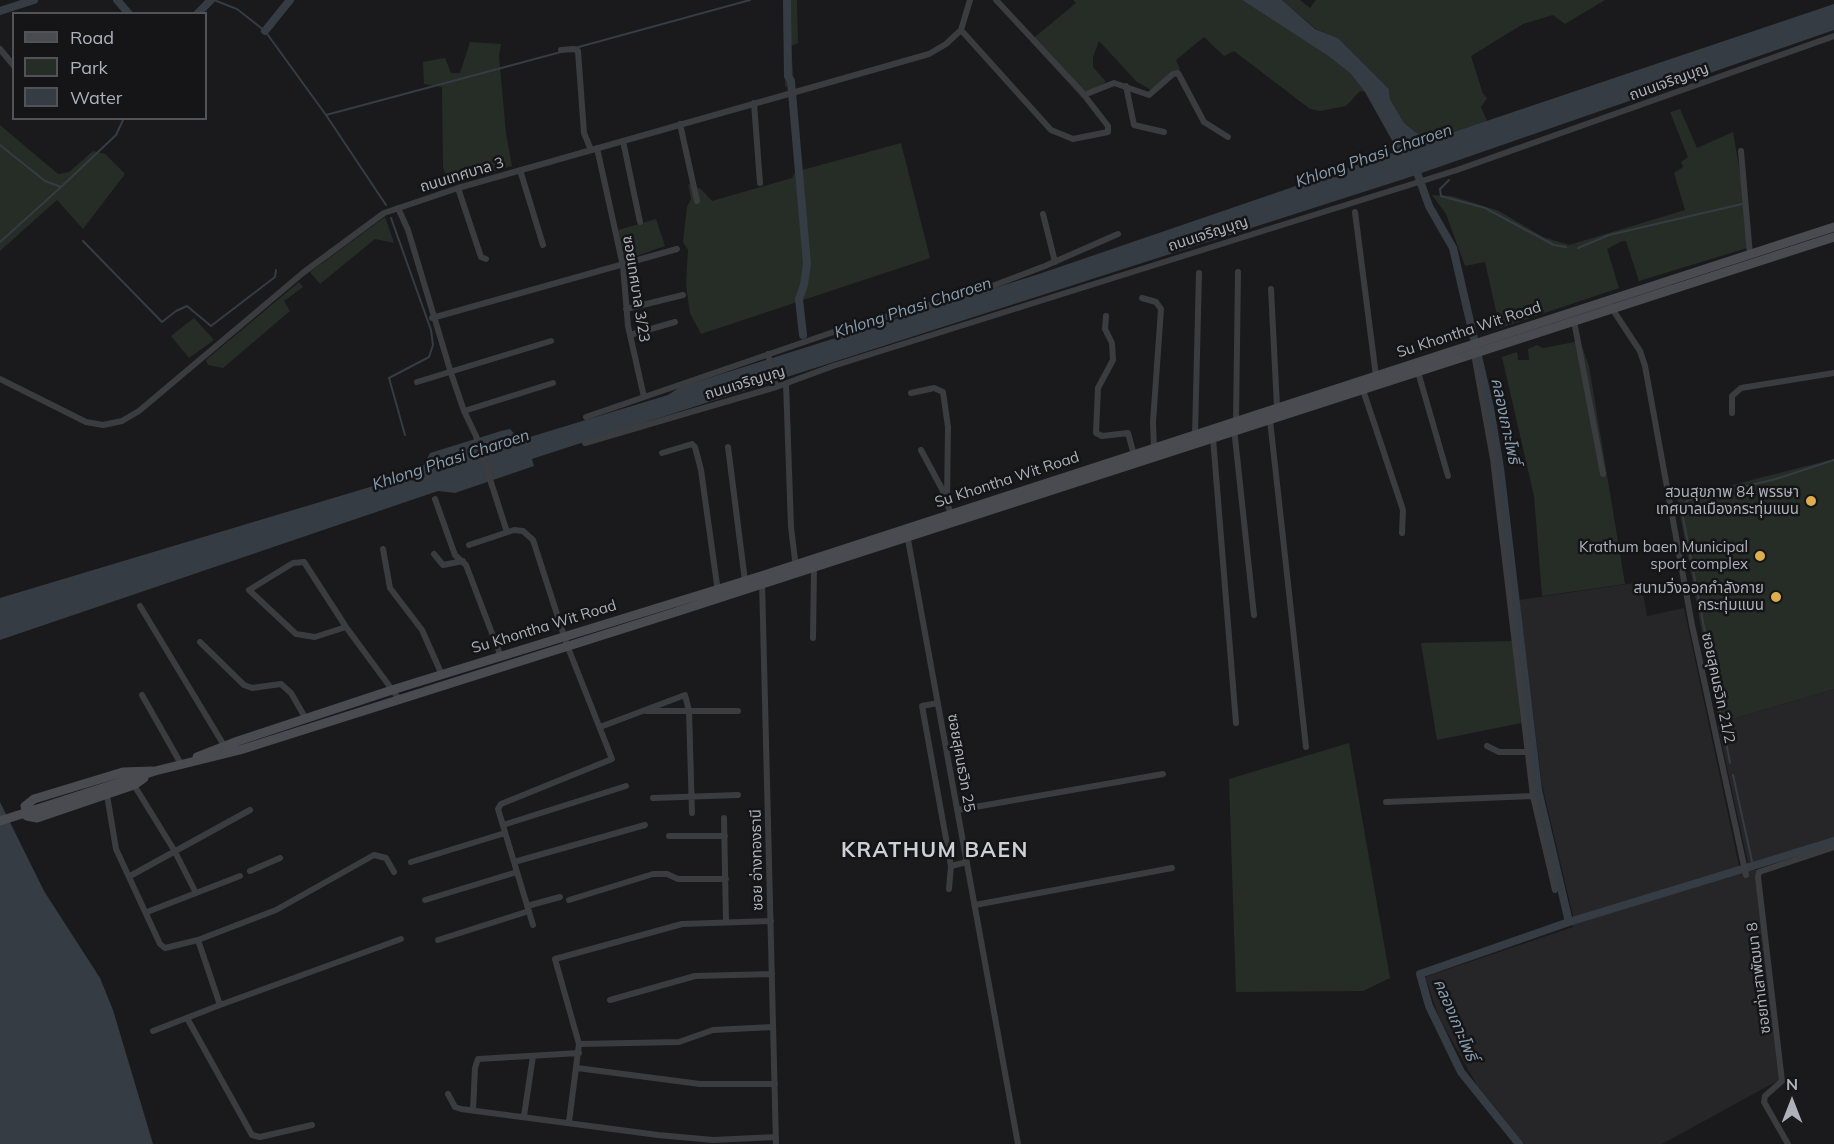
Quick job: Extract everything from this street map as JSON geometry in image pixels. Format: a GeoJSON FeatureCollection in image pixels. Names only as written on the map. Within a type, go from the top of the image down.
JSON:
{"type":"FeatureCollection","features":[{"type":"Feature","properties":{"kind":"main road","name":"Su Khontha Wit Road"},"geometry":{"type":"LineString","coordinates":[[227,749],[306,719],[399,699],[565,641],[1234,432],[1574,321],[1610,305],[1834,227]]}},
{"type":"Feature","properties":{"kind":"main road","name":"Su Khontha Wit Road"},"geometry":{"type":"LineString","coordinates":[[796,569],[814,568],[951,514],[1277,407],[1834,237]]}},
{"type":"Feature","properties":{"kind":"main road","name":"Su Khontha Wit Road"},"geometry":{"type":"LineString","coordinates":[[718,594],[745,581],[762,580]]}},
{"type":"Feature","properties":{"kind":"main road","name":"Su Khontha Wit Road"},"geometry":{"type":"LineString","coordinates":[[0,821],[353,708],[392,690],[501,657],[565,641]]}},
{"type":"Feature","properties":{"kind":"main road"},"geometry":{"type":"LineString","coordinates":[[135,770],[149,773],[134,785],[106,795],[38,818],[27,816],[25,806],[34,799],[112,775],[135,770]]}},
{"type":"Feature","properties":{"kind":"street"},"geometry":{"type":"LineString","coordinates":[[970,0],[961,30],[1058,135],[1073,139],[1108,132],[1108,126],[1084,95],[996,0]]}},
{"type":"Feature","properties":{"kind":"street","name":"ถนนเทศบาล 3"},"geometry":{"type":"LineString","coordinates":[[0,379],[87,422],[103,425],[122,421],[139,411],[312,266],[373,220],[399,208],[458,188],[929,54],[946,44],[961,30]]}},
{"type":"Feature","properties":{"kind":"street","name":"ถนนเจริญบุญ"},"geometry":{"type":"LineString","coordinates":[[585,444],[776,384],[786,383],[833,366],[1457,170],[1834,36]]}},
{"type":"Feature","properties":{"kind":"street"},"geometry":{"type":"LineString","coordinates":[[0,49],[12,64]]}},
{"type":"Feature","properties":{"kind":"street","name":"ซอยเทศบาล 3/23"},"geometry":{"type":"LineString","coordinates":[[561,50],[578,51],[584,134],[594,149],[623,266],[630,335],[644,397]]}},
{"type":"Feature","properties":{"kind":"street"},"geometry":{"type":"LineString","coordinates":[[1084,95],[1114,84],[1149,95],[1173,74],[1178,73],[1204,122],[1228,137]]}},
{"type":"Feature","properties":{"kind":"street"},"geometry":{"type":"LineString","coordinates":[[1126,86],[1134,125],[1142,129],[1164,132]]}},
{"type":"Feature","properties":{"kind":"street"},"geometry":{"type":"LineString","coordinates":[[754,103],[760,183]]}},
{"type":"Feature","properties":{"kind":"street"},"geometry":{"type":"LineString","coordinates":[[680,124],[696,201]]}},
{"type":"Feature","properties":{"kind":"street"},"geometry":{"type":"LineString","coordinates":[[623,141],[640,222]]}},
{"type":"Feature","properties":{"kind":"street"},"geometry":{"type":"LineString","coordinates":[[1741,151],[1750,255]]}},
{"type":"Feature","properties":{"kind":"street"},"geometry":{"type":"LineString","coordinates":[[520,170],[543,245]]}},
{"type":"Feature","properties":{"kind":"street"},"geometry":{"type":"LineString","coordinates":[[458,188],[481,257],[486,259]]}},
{"type":"Feature","properties":{"kind":"street"},"geometry":{"type":"LineString","coordinates":[[399,208],[408,230],[432,318],[464,411],[476,436],[507,532]]}},
{"type":"Feature","properties":{"kind":"street"},"geometry":{"type":"LineString","coordinates":[[1355,212],[1376,376]]}},
{"type":"Feature","properties":{"kind":"street"},"geometry":{"type":"LineString","coordinates":[[1043,214],[1055,262]]}},
{"type":"Feature","properties":{"kind":"street"},"geometry":{"type":"LineString","coordinates":[[586,417],[869,320],[971,294],[1055,262],[1118,234]]}},
{"type":"Feature","properties":{"kind":"street"},"geometry":{"type":"LineString","coordinates":[[432,318],[623,266],[676,249]]}},
{"type":"Feature","properties":{"kind":"street"},"geometry":{"type":"LineString","coordinates":[[1238,272],[1234,432],[1254,615]]}},
{"type":"Feature","properties":{"kind":"street"},"geometry":{"type":"LineString","coordinates":[[1195,435],[1199,273]]}},
{"type":"Feature","properties":{"kind":"street"},"geometry":{"type":"LineString","coordinates":[[1271,289],[1277,407]]}},
{"type":"Feature","properties":{"kind":"street"},"geometry":{"type":"LineString","coordinates":[[626,309],[682,295]]}},
{"type":"Feature","properties":{"kind":"street"},"geometry":{"type":"LineString","coordinates":[[1142,298],[1156,302],[1161,309],[1153,410],[1154,448]]}},
{"type":"Feature","properties":{"kind":"street","name":"ซอยสุคนธวิท 21/2"},"geometry":{"type":"LineString","coordinates":[[1610,305],[1640,351],[1645,366],[1692,625],[1745,871]]}},
{"type":"Feature","properties":{"kind":"street"},"geometry":{"type":"LineString","coordinates":[[1106,316],[1105,329],[1112,343],[1113,360],[1098,388],[1096,433],[1101,436],[1128,433],[1134,455]]}},
{"type":"Feature","properties":{"kind":"street"},"geometry":{"type":"LineString","coordinates":[[1574,321],[1603,474]]}},
{"type":"Feature","properties":{"kind":"street"},"geometry":{"type":"LineString","coordinates":[[630,335],[675,322]]}},
{"type":"Feature","properties":{"kind":"street"},"geometry":{"type":"LineString","coordinates":[[417,382],[551,341]]}},
{"type":"Feature","properties":{"kind":"street"},"geometry":{"type":"LineString","coordinates":[[1474,354],[1493,459],[1533,796],[1555,890]]}},
{"type":"Feature","properties":{"kind":"street"},"geometry":{"type":"LineString","coordinates":[[768,356],[776,384]]}},
{"type":"Feature","properties":{"kind":"street"},"geometry":{"type":"LineString","coordinates":[[1418,372],[1448,476]]}},
{"type":"Feature","properties":{"kind":"street"},"geometry":{"type":"LineString","coordinates":[[1732,413],[1732,396],[1741,388],[1834,373]]}},
{"type":"Feature","properties":{"kind":"street"},"geometry":{"type":"LineString","coordinates":[[464,411],[553,383]]}},
{"type":"Feature","properties":{"kind":"street"},"geometry":{"type":"LineString","coordinates":[[786,383],[796,569]]}},
{"type":"Feature","properties":{"kind":"street"},"geometry":{"type":"LineString","coordinates":[[911,393],[934,388],[943,392],[948,427],[947,501]]}},
{"type":"Feature","properties":{"kind":"street"},"geometry":{"type":"LineString","coordinates":[[1363,390],[1403,510],[1402,533]]}},
{"type":"Feature","properties":{"kind":"street"},"geometry":{"type":"LineString","coordinates":[[1270,420],[1306,747]]}},
{"type":"Feature","properties":{"kind":"street"},"geometry":{"type":"LineString","coordinates":[[1213,438],[1236,723]]}},
{"type":"Feature","properties":{"kind":"street"},"geometry":{"type":"LineString","coordinates":[[662,453],[692,444],[695,447],[701,470],[718,594]]}},
{"type":"Feature","properties":{"kind":"street"},"geometry":{"type":"LineString","coordinates":[[728,447],[745,581]]}},
{"type":"Feature","properties":{"kind":"street"},"geometry":{"type":"LineString","coordinates":[[921,450],[947,501],[951,514]]}},
{"type":"Feature","properties":{"kind":"street"},"geometry":{"type":"LineString","coordinates":[[435,499],[455,555],[464,561],[501,657]]}},
{"type":"Feature","properties":{"kind":"street"},"geometry":{"type":"LineString","coordinates":[[469,545],[520,530],[533,540],[565,641],[612,759],[501,804],[498,809],[533,925]]}},
{"type":"Feature","properties":{"kind":"street","name":"ซอยสุคนธวิท 25"},"geometry":{"type":"LineString","coordinates":[[907,533],[1018,1144]]}},
{"type":"Feature","properties":{"kind":"street"},"geometry":{"type":"LineString","coordinates":[[383,549],[390,588],[422,630],[442,675]]}},
{"type":"Feature","properties":{"kind":"street"},"geometry":{"type":"LineString","coordinates":[[434,554],[443,565],[464,561]]}},
{"type":"Feature","properties":{"kind":"street"},"geometry":{"type":"LineString","coordinates":[[346,627],[315,637],[296,634],[249,590],[292,563],[304,562],[346,627],[399,699]]}},
{"type":"Feature","properties":{"kind":"street"},"geometry":{"type":"LineString","coordinates":[[813,638],[814,568]]}},
{"type":"Feature","properties":{"kind":"street","name":"ซอย อ่างทองธานี"},"geometry":{"type":"LineString","coordinates":[[762,580],[776,1141]]}},
{"type":"Feature","properties":{"kind":"street"},"geometry":{"type":"LineString","coordinates":[[140,606],[227,749]]}},
{"type":"Feature","properties":{"kind":"street"},"geometry":{"type":"LineString","coordinates":[[200,642],[244,685],[252,688],[282,684],[291,693],[306,719]]}},
{"type":"Feature","properties":{"kind":"street"},"geometry":{"type":"LineString","coordinates":[[600,727],[684,694],[689,711],[692,813]]}},
{"type":"Feature","properties":{"kind":"street"},"geometry":{"type":"LineString","coordinates":[[142,695],[185,763]]}},
{"type":"Feature","properties":{"kind":"street"},"geometry":{"type":"LineString","coordinates":[[938,703],[922,706],[951,866],[949,889]]}},
{"type":"Feature","properties":{"kind":"street"},"geometry":{"type":"LineString","coordinates":[[642,711],[738,711]]}},
{"type":"Feature","properties":{"kind":"street"},"geometry":{"type":"LineString","coordinates":[[1486,746],[1499,752],[1529,752]]}},
{"type":"Feature","properties":{"kind":"street"},"geometry":{"type":"LineString","coordinates":[[958,810],[1163,774]]}},
{"type":"Feature","properties":{"kind":"street"},"geometry":{"type":"LineString","coordinates":[[134,785],[174,850],[196,892]]}},
{"type":"Feature","properties":{"kind":"street"},"geometry":{"type":"LineString","coordinates":[[503,825],[626,786]]}},
{"type":"Feature","properties":{"kind":"street"},"geometry":{"type":"LineString","coordinates":[[106,795],[116,849],[160,944],[165,948],[198,940],[276,910],[374,855],[386,858],[394,872]]}},
{"type":"Feature","properties":{"kind":"street"},"geometry":{"type":"LineString","coordinates":[[653,798],[738,795]]}},
{"type":"Feature","properties":{"kind":"street"},"geometry":{"type":"LineString","coordinates":[[1386,802],[1533,796]]}},
{"type":"Feature","properties":{"kind":"street"},"geometry":{"type":"LineString","coordinates":[[130,876],[249,810]]}},
{"type":"Feature","properties":{"kind":"street"},"geometry":{"type":"LineString","coordinates":[[724,818],[726,922]]}},
{"type":"Feature","properties":{"kind":"street"},"geometry":{"type":"LineString","coordinates":[[514,862],[645,825]]}},
{"type":"Feature","properties":{"kind":"street"},"geometry":{"type":"LineString","coordinates":[[411,862],[505,833]]}},
{"type":"Feature","properties":{"kind":"street"},"geometry":{"type":"LineString","coordinates":[[669,836],[725,836]]}},
{"type":"Feature","properties":{"kind":"street","name":"ซอยท่าเสาพัฒนา 8"},"geometry":{"type":"LineString","coordinates":[[1788,1144],[1764,1102],[1765,1096],[1782,1081],[1758,877],[1759,872],[1834,847]]}},
{"type":"Feature","properties":{"kind":"street"},"geometry":{"type":"LineString","coordinates":[[250,872],[280,858]]}},
{"type":"Feature","properties":{"kind":"street"},"geometry":{"type":"LineString","coordinates":[[951,866],[967,862]]}},
{"type":"Feature","properties":{"kind":"street"},"geometry":{"type":"LineString","coordinates":[[975,904],[1172,868]]}},
{"type":"Feature","properties":{"kind":"street"},"geometry":{"type":"LineString","coordinates":[[425,900],[517,872]]}},
{"type":"Feature","properties":{"kind":"street"},"geometry":{"type":"LineString","coordinates":[[569,900],[653,874],[667,874],[678,879],[726,879]]}},
{"type":"Feature","properties":{"kind":"street"},"geometry":{"type":"LineString","coordinates":[[147,912],[240,876]]}},
{"type":"Feature","properties":{"kind":"street"},"geometry":{"type":"LineString","coordinates":[[438,940],[560,897]]}},
{"type":"Feature","properties":{"kind":"street"},"geometry":{"type":"LineString","coordinates":[[569,1122],[579,1044],[555,959],[672,926],[771,921]]}},
{"type":"Feature","properties":{"kind":"street"},"geometry":{"type":"LineString","coordinates":[[153,1031],[401,939]]}},
{"type":"Feature","properties":{"kind":"street"},"geometry":{"type":"LineString","coordinates":[[198,940],[220,1005]]}},
{"type":"Feature","properties":{"kind":"street"},"geometry":{"type":"LineString","coordinates":[[610,999],[695,976],[772,974]]}},
{"type":"Feature","properties":{"kind":"street"},"geometry":{"type":"LineString","coordinates":[[187,1018],[252,1135],[260,1137],[312,1125]]}},
{"type":"Feature","properties":{"kind":"street"},"geometry":{"type":"LineString","coordinates":[[579,1044],[679,1042],[713,1030],[773,1027]]}},
{"type":"Feature","properties":{"kind":"street"},"geometry":{"type":"LineString","coordinates":[[473,1110],[475,1068],[478,1059],[579,1053]]}},
{"type":"Feature","properties":{"kind":"street"},"geometry":{"type":"LineString","coordinates":[[524,1116],[533,1056]]}},
{"type":"Feature","properties":{"kind":"street"},"geometry":{"type":"LineString","coordinates":[[577,1068],[700,1084],[775,1084]]}},
{"type":"Feature","properties":{"kind":"street"},"geometry":{"type":"LineString","coordinates":[[448,1094],[455,1107],[473,1110],[713,1142],[776,1141]]}},
{"type":"Feature","properties":{"kind":"shaded area"},"geometry":{"type":"Polygon","coordinates":[[[1641,582],[1647,616],[1684,608],[1739,866],[1748,863],[1756,870],[1779,1080],[1662,1144],[1524,1144],[1477,1085],[1440,1020],[1425,977],[1573,927],[1573,916],[1542,785],[1519,600],[1641,582]]]}},
{"type":"Feature","properties":{"kind":"shaded area"},"geometry":{"type":"Polygon","coordinates":[[[1834,689],[1834,838],[1748,863],[1719,723],[1834,689]]]}},
{"type":"Feature","properties":{"kind":"green space"},"geometry":{"type":"Polygon","coordinates":[[[783,0],[797,0],[798,43],[791,46],[794,84],[785,87],[783,0]]]}},
{"type":"Feature","properties":{"kind":"green space"},"geometry":{"type":"Polygon","coordinates":[[[1073,0],[1242,0],[1328,55],[1350,73],[1365,92],[1360,91],[1346,106],[1320,111],[1310,109],[1234,51],[1224,56],[1204,37],[1176,60],[1180,69],[1151,90],[1137,82],[1099,41],[1093,57],[1093,67],[1106,82],[1082,98],[1030,41],[1076,3],[1073,0]]]}},
{"type":"Feature","properties":{"kind":"green space"},"geometry":{"type":"Polygon","coordinates":[[[1282,0],[1300,0],[1310,8],[1316,0],[1605,0],[1565,24],[1553,15],[1523,24],[1471,56],[1483,94],[1487,98],[1481,107],[1487,121],[1427,141],[1404,123],[1390,99],[1389,89],[1338,38],[1316,29],[1282,0]]]}},
{"type":"Feature","properties":{"kind":"green space"},"geometry":{"type":"Polygon","coordinates":[[[470,42],[501,44],[499,56],[506,133],[512,166],[449,184],[443,167],[442,87],[424,84],[423,62],[445,58],[451,73],[460,73],[470,42]]]}},
{"type":"Feature","properties":{"kind":"green space"},"geometry":{"type":"Polygon","coordinates":[[[1680,109],[1697,148],[1733,132],[1744,195],[1747,248],[1639,281],[1626,241],[1622,241],[1607,249],[1619,288],[1500,328],[1485,262],[1465,266],[1446,214],[1432,195],[1452,196],[1499,211],[1543,237],[1569,245],[1685,210],[1674,173],[1683,167],[1681,162],[1688,157],[1670,112],[1680,109]]]}},
{"type":"Feature","properties":{"kind":"green space"},"geometry":{"type":"Polygon","coordinates":[[[0,125],[58,174],[69,172],[93,151],[105,154],[125,174],[83,229],[57,200],[0,251],[0,125]]]}},
{"type":"Feature","properties":{"kind":"green space"},"geometry":{"type":"Polygon","coordinates":[[[901,143],[930,258],[701,334],[690,313],[686,285],[688,250],[683,242],[687,207],[691,199],[688,184],[701,189],[712,201],[792,178],[795,172],[901,143]]]}},
{"type":"Feature","properties":{"kind":"green space"},"geometry":{"type":"Polygon","coordinates":[[[385,217],[394,243],[375,239],[320,284],[310,272],[385,217]]]}},
{"type":"Feature","properties":{"kind":"green space"},"geometry":{"type":"Polygon","coordinates":[[[656,219],[665,246],[625,260],[618,230],[656,219]]]}},
{"type":"Feature","properties":{"kind":"green space"},"geometry":{"type":"Polygon","coordinates":[[[299,282],[303,287],[284,301],[290,311],[223,368],[208,365],[206,360],[299,282]]]}},
{"type":"Feature","properties":{"kind":"green space"},"geometry":{"type":"Polygon","coordinates":[[[194,318],[214,340],[189,358],[171,336],[194,318]]]}},
{"type":"Feature","properties":{"kind":"green space"},"geometry":{"type":"Polygon","coordinates":[[[1580,341],[1589,366],[1625,584],[1542,596],[1534,496],[1502,357],[1517,352],[1518,360],[1529,360],[1528,349],[1537,345],[1543,348],[1580,341]]]}},
{"type":"Feature","properties":{"kind":"green space","name":"Krathum baen Municipal sport complex"},"geometry":{"type":"Polygon","coordinates":[[[1834,459],[1834,689],[1719,723],[1677,499],[1834,459]]]}},
{"type":"Feature","properties":{"kind":"green space"},"geometry":{"type":"Polygon","coordinates":[[[1513,641],[1521,723],[1437,740],[1421,643],[1513,641]]]}},
{"type":"Feature","properties":{"kind":"green space"},"geometry":{"type":"Polygon","coordinates":[[[1349,743],[1390,978],[1363,991],[1236,992],[1229,779],[1349,743]]]}},
{"type":"Feature","properties":{"kind":"water","name":"Khlong Phasi Charoen"},"geometry":{"type":"Polygon","coordinates":[[[1242,0],[1282,0],[1315,29],[1338,38],[1389,89],[1390,99],[1404,123],[1427,141],[1834,4],[1834,30],[1407,178],[532,459],[534,466],[455,493],[438,491],[0,640],[0,598],[420,472],[430,453],[501,431],[510,429],[520,440],[668,395],[680,387],[1039,274],[1398,151],[1365,92],[1350,73],[1327,55],[1242,0]]]}},
{"type":"Feature","properties":{"kind":"water"},"geometry":{"type":"Polygon","coordinates":[[[0,802],[44,891],[100,978],[113,1010],[153,1144],[0,1144],[0,802]]]}},
{"type":"Feature","properties":{"kind":"waterway"},"geometry":{"type":"LineString","coordinates":[[0,11],[34,0]]}},
{"type":"Feature","properties":{"kind":"waterway"},"geometry":{"type":"LineString","coordinates":[[117,0],[127,12]]}},
{"type":"Feature","properties":{"kind":"waterway"},"geometry":{"type":"LineString","coordinates":[[199,12],[211,0]]}},
{"type":"Feature","properties":{"kind":"waterway"},"geometry":{"type":"LineString","coordinates":[[214,0],[237,9],[265,31],[326,115],[386,205]]}},
{"type":"Feature","properties":{"kind":"waterway"},"geometry":{"type":"LineString","coordinates":[[265,31],[290,0]]}},
{"type":"Feature","properties":{"kind":"waterway"},"geometry":{"type":"LineString","coordinates":[[575,48],[750,0]]}},
{"type":"Feature","properties":{"kind":"waterway"},"geometry":{"type":"LineString","coordinates":[[787,0],[788,76],[791,81],[807,264],[799,299],[803,335]]}},
{"type":"Feature","properties":{"kind":"waterway"},"geometry":{"type":"LineString","coordinates":[[326,115],[561,52]]}},
{"type":"Feature","properties":{"kind":"waterway"},"geometry":{"type":"LineString","coordinates":[[0,145],[45,181],[61,187],[116,135],[123,120]]}},
{"type":"Feature","properties":{"kind":"waterway","name":"คลองเกาะโพธิ์"},"geometry":{"type":"LineString","coordinates":[[1414,164],[1429,206],[1453,248],[1490,408],[1500,468],[1538,790],[1569,922]]}},
{"type":"Feature","properties":{"kind":"waterway"},"geometry":{"type":"LineString","coordinates":[[1449,180],[1440,189],[1441,196],[1485,208],[1554,245],[1566,247]]}},
{"type":"Feature","properties":{"kind":"waterway"},"geometry":{"type":"LineString","coordinates":[[0,242],[61,187]]}},
{"type":"Feature","properties":{"kind":"waterway"},"geometry":{"type":"LineString","coordinates":[[1578,248],[1609,235],[1742,204]]}},
{"type":"Feature","properties":{"kind":"waterway"},"geometry":{"type":"LineString","coordinates":[[391,218],[431,330],[433,345],[429,357],[389,378],[405,435]]}},
{"type":"Feature","properties":{"kind":"waterway"},"geometry":{"type":"LineString","coordinates":[[83,241],[162,322],[187,306],[211,326],[275,277],[276,270]]}},
{"type":"Feature","properties":{"kind":"waterway"},"geometry":{"type":"LineString","coordinates":[[1730,763],[1682,512],[1683,505],[1688,500],[1776,479],[1834,460]]}},
{"type":"Feature","properties":{"kind":"waterway"},"geometry":{"type":"LineString","coordinates":[[1733,775],[1753,866]]}},
{"type":"Feature","properties":{"kind":"waterway","name":"คลองเกาะโพธิ์"},"geometry":{"type":"LineString","coordinates":[[1519,1144],[1461,1072],[1429,1006],[1420,974],[1569,922],[1834,841]]}},
{"type":"Feature","properties":{"kind":"place","name":"สวนสุขภาพ 84 พรรษา เทศบาลเมืองกระทุ่มแบน"},"geometry":{"type":"Point","coordinates":[1811,501]}},
{"type":"Feature","properties":{"kind":"place","name":"Krathum baen Municipal sport complex"},"geometry":{"type":"Point","coordinates":[1760,556]}},
{"type":"Feature","properties":{"kind":"place","name":"สนามวิ่งออกกำลังกาย กระทุ่มแบน"},"geometry":{"type":"Point","coordinates":[1776,597]}},
{"type":"Feature","properties":{"kind":"district","name":"KRATHUM BAEN"},"geometry":{"type":"Point","coordinates":[935,851]}}]}
